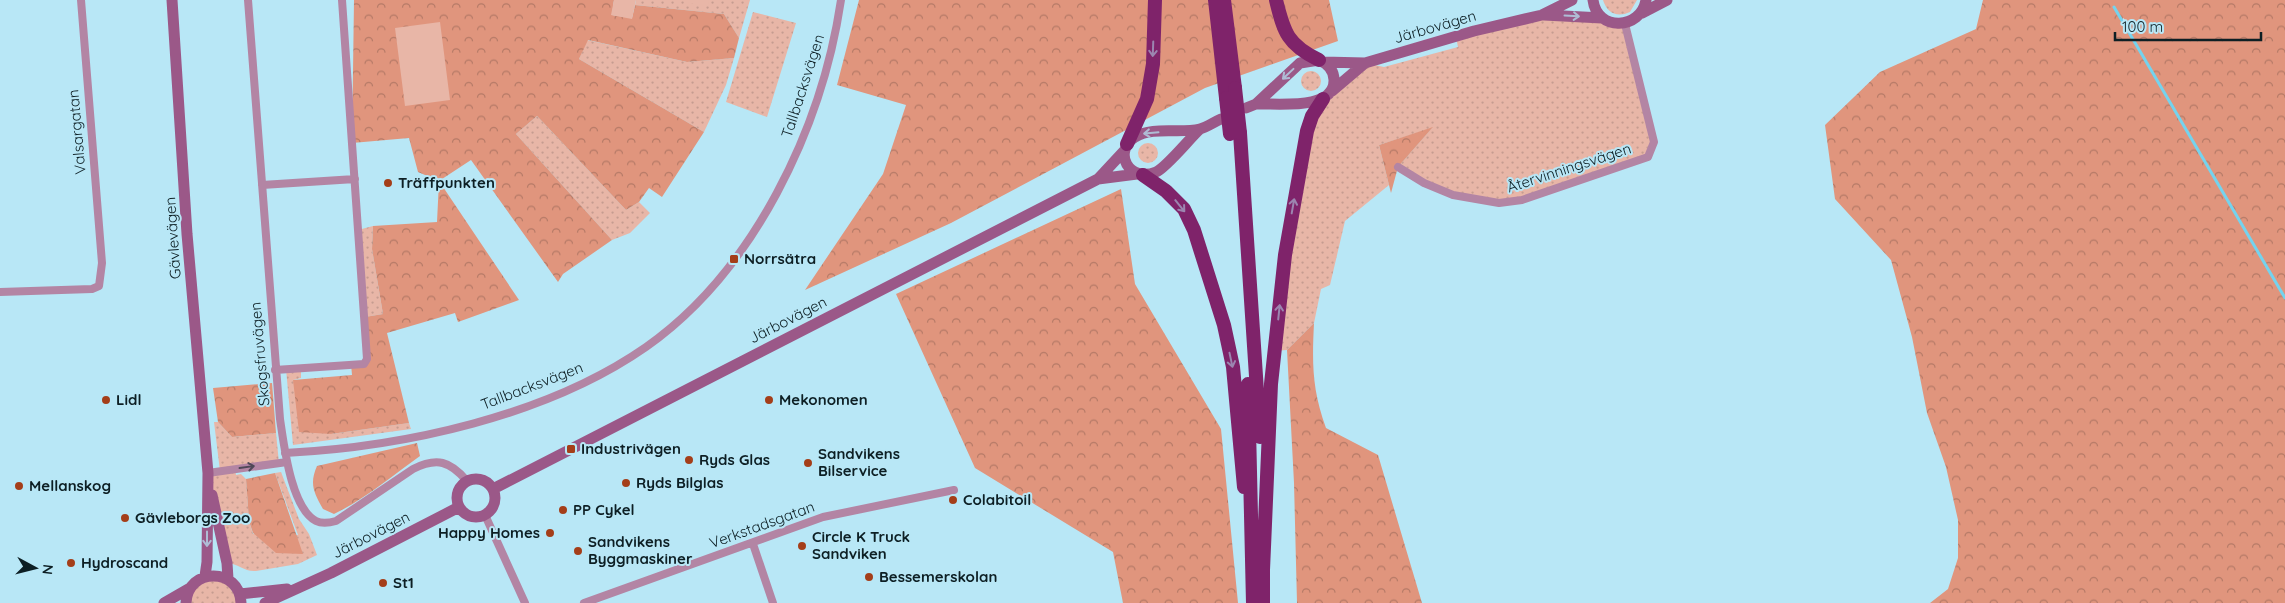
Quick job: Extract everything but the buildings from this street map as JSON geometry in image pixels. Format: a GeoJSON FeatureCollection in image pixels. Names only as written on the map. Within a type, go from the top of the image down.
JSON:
{"type":"FeatureCollection","features":[{"type":"Feature","properties":{"kind":"highway"},"geometry":{"type":"LineString","coordinates":[[1126,147],[1147,99],[1153,64],[1155,0]]}},
{"type":"Feature","properties":{"kind":"highway"},"geometry":{"type":"LineString","coordinates":[[1215,0],[1231,93]]}},
{"type":"Feature","properties":{"kind":"highway"},"geometry":{"type":"LineString","coordinates":[[1224,0],[1259,406],[1259,571]]}},
{"type":"Feature","properties":{"kind":"highway"},"geometry":{"type":"LineString","coordinates":[[1276,0],[1283,28],[1290,41],[1301,51],[1321,61]]}},
{"type":"Feature","properties":{"kind":"highway"},"geometry":{"type":"LineString","coordinates":[[1254,603],[1259,571],[1271,384],[1285,254],[1307,131],[1312,116],[1327,95]]}},
{"type":"Feature","properties":{"kind":"highway"},"geometry":{"type":"LineString","coordinates":[[1140,175],[1166,191],[1184,209],[1194,230],[1224,325],[1233,367],[1242,476],[1263,603]]}},
{"type":"Feature","properties":{"kind":"main road","name":"Gävlevägen"},"geometry":{"type":"LineString","coordinates":[[172,0],[188,234],[208,473],[207,562],[205,576]]}},
{"type":"Feature","properties":{"kind":"main road","name":"Järbovägen"},"geometry":{"type":"LineString","coordinates":[[1365,63],[1327,95],[1307,103],[1251,106],[1300,63],[1321,61],[1365,63],[1474,31],[1542,15],[1572,0]]}},
{"type":"Feature","properties":{"kind":"main road"},"geometry":{"type":"LineString","coordinates":[[1593,0],[1602,18]]}},
{"type":"Feature","properties":{"kind":"main road"},"geometry":{"type":"LineString","coordinates":[[1642,13],[1646,0]]}},
{"type":"Feature","properties":{"kind":"main road"},"geometry":{"type":"LineString","coordinates":[[1625,24],[1667,0]]}},
{"type":"Feature","properties":{"kind":"main road","name":"Järbovägen"},"geometry":{"type":"LineString","coordinates":[[1542,15],[1602,18],[1616,24],[1625,24]]}},
{"type":"Feature","properties":{"kind":"main road"},"geometry":{"type":"LineString","coordinates":[[1321,61],[1334,74],[1334,84],[1327,95]]}},
{"type":"Feature","properties":{"kind":"main road","name":"Järbovägen"},"geometry":{"type":"LineString","coordinates":[[493,489],[1098,179],[1134,138],[1143,133],[1200,128],[1221,119]]}},
{"type":"Feature","properties":{"kind":"main road","name":"Järbovägen"},"geometry":{"type":"LineString","coordinates":[[1098,179],[1158,172],[1200,128]]}},
{"type":"Feature","properties":{"kind":"main road"},"geometry":{"type":"LineString","coordinates":[[1126,147],[1126,164],[1130,170],[1140,175]]}},
{"type":"Feature","properties":{"kind":"main road","name":"Gävlevägen"},"geometry":{"type":"LineString","coordinates":[[208,473],[227,563],[228,579]]}},
{"type":"Feature","properties":{"kind":"main road"},"geometry":{"type":"LineString","coordinates":[[482,480],[493,489],[495,495],[493,505],[485,515],[471,516],[462,512],[456,498],[457,493],[467,481],[482,480]]}},
{"type":"Feature","properties":{"kind":"main road","name":"Järbovägen"},"geometry":{"type":"LineString","coordinates":[[265,603],[331,573],[459,507]]}},
{"type":"Feature","properties":{"kind":"main road"},"geometry":{"type":"LineString","coordinates":[[164,603],[190,588],[196,581],[205,576],[217,575],[228,579],[236,586],[240,599]]}},
{"type":"Feature","properties":{"kind":"main road"},"geometry":{"type":"LineString","coordinates":[[186,603],[190,588]]}},
{"type":"Feature","properties":{"kind":"main road","name":"Järbovägen"},"geometry":{"type":"LineString","coordinates":[[240,599],[296,588]]}},
{"type":"Feature","properties":{"kind":"main road"},"geometry":{"type":"LineString","coordinates":[[280,603],[296,588]]}},
{"type":"Feature","properties":{"kind":"street","name":"Valsargatan"},"geometry":{"type":"LineString","coordinates":[[0,292],[92,289],[99,286],[101,280],[102,262],[81,0]]}},
{"type":"Feature","properties":{"kind":"street","name":"Skogsfruvägen"},"geometry":{"type":"LineString","coordinates":[[248,0],[275,370],[285,453],[304,508],[317,521],[326,523],[336,522],[426,462],[437,462],[453,466],[467,481]]}},
{"type":"Feature","properties":{"kind":"street"},"geometry":{"type":"LineString","coordinates":[[275,370],[364,364],[367,359],[342,0]]}},
{"type":"Feature","properties":{"kind":"street","name":"Tallbacksvägen"},"geometry":{"type":"LineString","coordinates":[[285,453],[413,438],[499,415],[586,382],[631,357],[666,331],[701,299],[732,262],[754,230],[784,178],[821,88],[837,26],[841,0]]}},
{"type":"Feature","properties":{"kind":"street","name":"Återvinningsvägen"},"geometry":{"type":"LineString","coordinates":[[1398,167],[1424,183],[1453,195],[1499,204],[1522,200],[1648,157],[1654,142],[1625,24]]}},
{"type":"Feature","properties":{"kind":"street"},"geometry":{"type":"LineString","coordinates":[[262,185],[355,179]]}},
{"type":"Feature","properties":{"kind":"street"},"geometry":{"type":"LineString","coordinates":[[208,473],[287,462]]}},
{"type":"Feature","properties":{"kind":"street","name":"Verkstadsgatan"},"geometry":{"type":"LineString","coordinates":[[584,603],[754,544],[824,517],[954,490]]}},
{"type":"Feature","properties":{"kind":"street"},"geometry":{"type":"LineString","coordinates":[[485,515],[525,603]]}},
{"type":"Feature","properties":{"kind":"street"},"geometry":{"type":"LineString","coordinates":[[754,544],[773,603]]}},
{"type":"Feature","properties":{"kind":"shaded area"},"geometry":{"type":"Polygon","coordinates":[[[614,0],[636,0],[632,19],[611,15],[614,0]]]}},
{"type":"Feature","properties":{"kind":"shaded area"},"geometry":{"type":"Polygon","coordinates":[[[636,0],[750,0],[739,38],[724,14],[635,5],[636,0]]]}},
{"type":"Feature","properties":{"kind":"shaded area"},"geometry":{"type":"Polygon","coordinates":[[[687,0],[709,0],[708,6],[687,3],[687,0]]]}},
{"type":"Feature","properties":{"kind":"shaded area"},"geometry":{"type":"Polygon","coordinates":[[[1603,0],[1637,0],[1630,12],[1617,14],[1607,8],[1603,0]]]}},
{"type":"Feature","properties":{"kind":"shaded area"},"geometry":{"type":"Polygon","coordinates":[[[753,12],[796,23],[767,117],[726,102],[753,12]]]}},
{"type":"Feature","properties":{"kind":"shaded area"},"geometry":{"type":"Polygon","coordinates":[[[1542,15],[1625,24],[1654,142],[1648,157],[1511,202],[1453,195],[1398,167],[1432,128],[1379,145],[1389,185],[1345,221],[1330,285],[1321,289],[1314,323],[1287,350],[1274,351],[1312,116],[1365,63],[1384,67],[1458,47],[1456,37],[1542,15]]]}},
{"type":"Feature","properties":{"kind":"shaded area"},"geometry":{"type":"Polygon","coordinates":[[[440,22],[450,100],[405,106],[395,28],[440,22]]]}},
{"type":"Feature","properties":{"kind":"shaded area"},"geometry":{"type":"Polygon","coordinates":[[[587,40],[687,62],[734,58],[726,85],[704,132],[579,59],[587,40]]]}},
{"type":"Feature","properties":{"kind":"shaded area"},"geometry":{"type":"Polygon","coordinates":[[[1311,71],[1318,74],[1321,81],[1318,88],[1311,91],[1304,88],[1301,81],[1304,74],[1311,71]]]}},
{"type":"Feature","properties":{"kind":"shaded area"},"geometry":{"type":"Polygon","coordinates":[[[537,116],[626,210],[639,202],[650,213],[630,233],[612,240],[516,134],[537,116]]]}},
{"type":"Feature","properties":{"kind":"shaded area"},"geometry":{"type":"Polygon","coordinates":[[[1148,143],[1155,146],[1158,153],[1155,160],[1148,163],[1141,160],[1138,153],[1141,146],[1148,143]]]}},
{"type":"Feature","properties":{"kind":"shaded area"},"geometry":{"type":"Polygon","coordinates":[[[373,226],[372,249],[383,314],[365,317],[358,230],[373,226]]]}},
{"type":"Feature","properties":{"kind":"shaded area"},"geometry":{"type":"Polygon","coordinates":[[[301,368],[301,378],[293,380],[331,434],[409,423],[411,429],[293,445],[286,369],[301,368]]]}},
{"type":"Feature","properties":{"kind":"shaded area"},"geometry":{"type":"Polygon","coordinates":[[[214,422],[218,422],[232,437],[276,433],[279,463],[235,469],[236,475],[241,474],[246,479],[249,521],[253,534],[298,535],[275,473],[281,472],[299,519],[309,534],[317,555],[298,564],[256,571],[227,563],[208,473],[220,471],[214,422]]]}},
{"type":"Feature","properties":{"kind":"shaded area"},"geometry":{"type":"Polygon","coordinates":[[[221,576],[241,603],[186,603],[190,588],[221,576]]]}},
{"type":"Feature","properties":{"kind":"green space"},"geometry":{"type":"Polygon","coordinates":[[[354,0],[614,0],[612,15],[632,18],[635,5],[724,14],[739,38],[734,58],[687,62],[588,40],[579,59],[704,132],[662,197],[649,188],[639,202],[626,210],[537,116],[516,134],[612,240],[563,274],[558,282],[471,160],[439,181],[418,172],[409,138],[352,143],[354,0]]]}},
{"type":"Feature","properties":{"kind":"green space"},"geometry":{"type":"Polygon","coordinates":[[[859,0],[1329,0],[1338,41],[1205,88],[951,223],[805,290],[883,174],[906,105],[837,85],[859,0]]]}},
{"type":"Feature","properties":{"kind":"green space"},"geometry":{"type":"Polygon","coordinates":[[[1983,0],[2285,0],[2285,603],[1930,603],[1948,589],[1958,558],[1958,520],[1946,467],[1927,413],[1912,337],[1891,260],[1835,199],[1825,125],[1880,72],[1976,29],[1983,0]]]}},
{"type":"Feature","properties":{"kind":"green space"},"geometry":{"type":"Polygon","coordinates":[[[1433,127],[1398,167],[1391,193],[1379,145],[1433,127]]]}},
{"type":"Feature","properties":{"kind":"green space"},"geometry":{"type":"Polygon","coordinates":[[[439,181],[519,300],[458,322],[455,313],[387,333],[409,423],[331,434],[299,432],[293,380],[352,375],[351,364],[364,364],[365,317],[383,314],[372,249],[373,226],[437,222],[439,181]]]}},
{"type":"Feature","properties":{"kind":"green space"},"geometry":{"type":"Polygon","coordinates":[[[1121,189],[1135,284],[1221,429],[1238,603],[1123,603],[1113,552],[975,468],[896,294],[1121,189]]]}},
{"type":"Feature","properties":{"kind":"green space"},"geometry":{"type":"Polygon","coordinates":[[[1314,323],[1314,376],[1321,414],[1326,428],[1378,455],[1422,603],[1297,603],[1294,483],[1287,350],[1314,323]]]}},
{"type":"Feature","properties":{"kind":"green space"},"geometry":{"type":"Polygon","coordinates":[[[272,383],[276,433],[232,437],[218,422],[213,388],[272,383]]]}},
{"type":"Feature","properties":{"kind":"green space"},"geometry":{"type":"Polygon","coordinates":[[[417,443],[420,456],[378,487],[334,514],[323,509],[317,498],[313,483],[317,466],[417,443]]]}},
{"type":"Feature","properties":{"kind":"green space"},"geometry":{"type":"Polygon","coordinates":[[[275,473],[303,554],[276,553],[253,533],[249,521],[246,479],[275,473]]]}},
{"type":"Feature","properties":{"kind":"waterway"},"geometry":{"type":"LineString","coordinates":[[2114,7],[2285,298]]}},
{"type":"Feature","properties":{"kind":"place","name":"Träffpunkten"},"geometry":{"type":"Point","coordinates":[388,183]}},
{"type":"Feature","properties":{"kind":"place","name":"Norrsätra"},"geometry":{"type":"Point","coordinates":[734,259]}},
{"type":"Feature","properties":{"kind":"place","name":"Lidl"},"geometry":{"type":"Point","coordinates":[106,400]}},
{"type":"Feature","properties":{"kind":"place","name":"Mekonomen"},"geometry":{"type":"Point","coordinates":[769,400]}},
{"type":"Feature","properties":{"kind":"place","name":"Industrivägen"},"geometry":{"type":"Point","coordinates":[571,449]}},
{"type":"Feature","properties":{"kind":"place","name":"Ryds Glas"},"geometry":{"type":"Point","coordinates":[689,460]}},
{"type":"Feature","properties":{"kind":"place","name":"Sandvikens Bilservice"},"geometry":{"type":"Point","coordinates":[808,463]}},
{"type":"Feature","properties":{"kind":"place","name":"Ryds Bilglas"},"geometry":{"type":"Point","coordinates":[626,483]}},
{"type":"Feature","properties":{"kind":"place","name":"Mellanskog"},"geometry":{"type":"Point","coordinates":[19,486]}},
{"type":"Feature","properties":{"kind":"place","name":"Colabitoil"},"geometry":{"type":"Point","coordinates":[953,500]}},
{"type":"Feature","properties":{"kind":"place","name":"PP Cykel"},"geometry":{"type":"Point","coordinates":[563,510]}},
{"type":"Feature","properties":{"kind":"place","name":"Gävleborgs Zoo"},"geometry":{"type":"Point","coordinates":[125,518]}},
{"type":"Feature","properties":{"kind":"place","name":"Happy Homes"},"geometry":{"type":"Point","coordinates":[550,533]}},
{"type":"Feature","properties":{"kind":"place","name":"Circle K Truck Sandviken"},"geometry":{"type":"Point","coordinates":[802,546]}},
{"type":"Feature","properties":{"kind":"place","name":"Sandvikens Byggmaskiner"},"geometry":{"type":"Point","coordinates":[578,551]}},
{"type":"Feature","properties":{"kind":"place","name":"Hydroscand"},"geometry":{"type":"Point","coordinates":[71,563]}},
{"type":"Feature","properties":{"kind":"place","name":"Bessemerskolan"},"geometry":{"type":"Point","coordinates":[869,577]}},
{"type":"Feature","properties":{"kind":"place","name":"St1"},"geometry":{"type":"Point","coordinates":[383,583]}}]}
